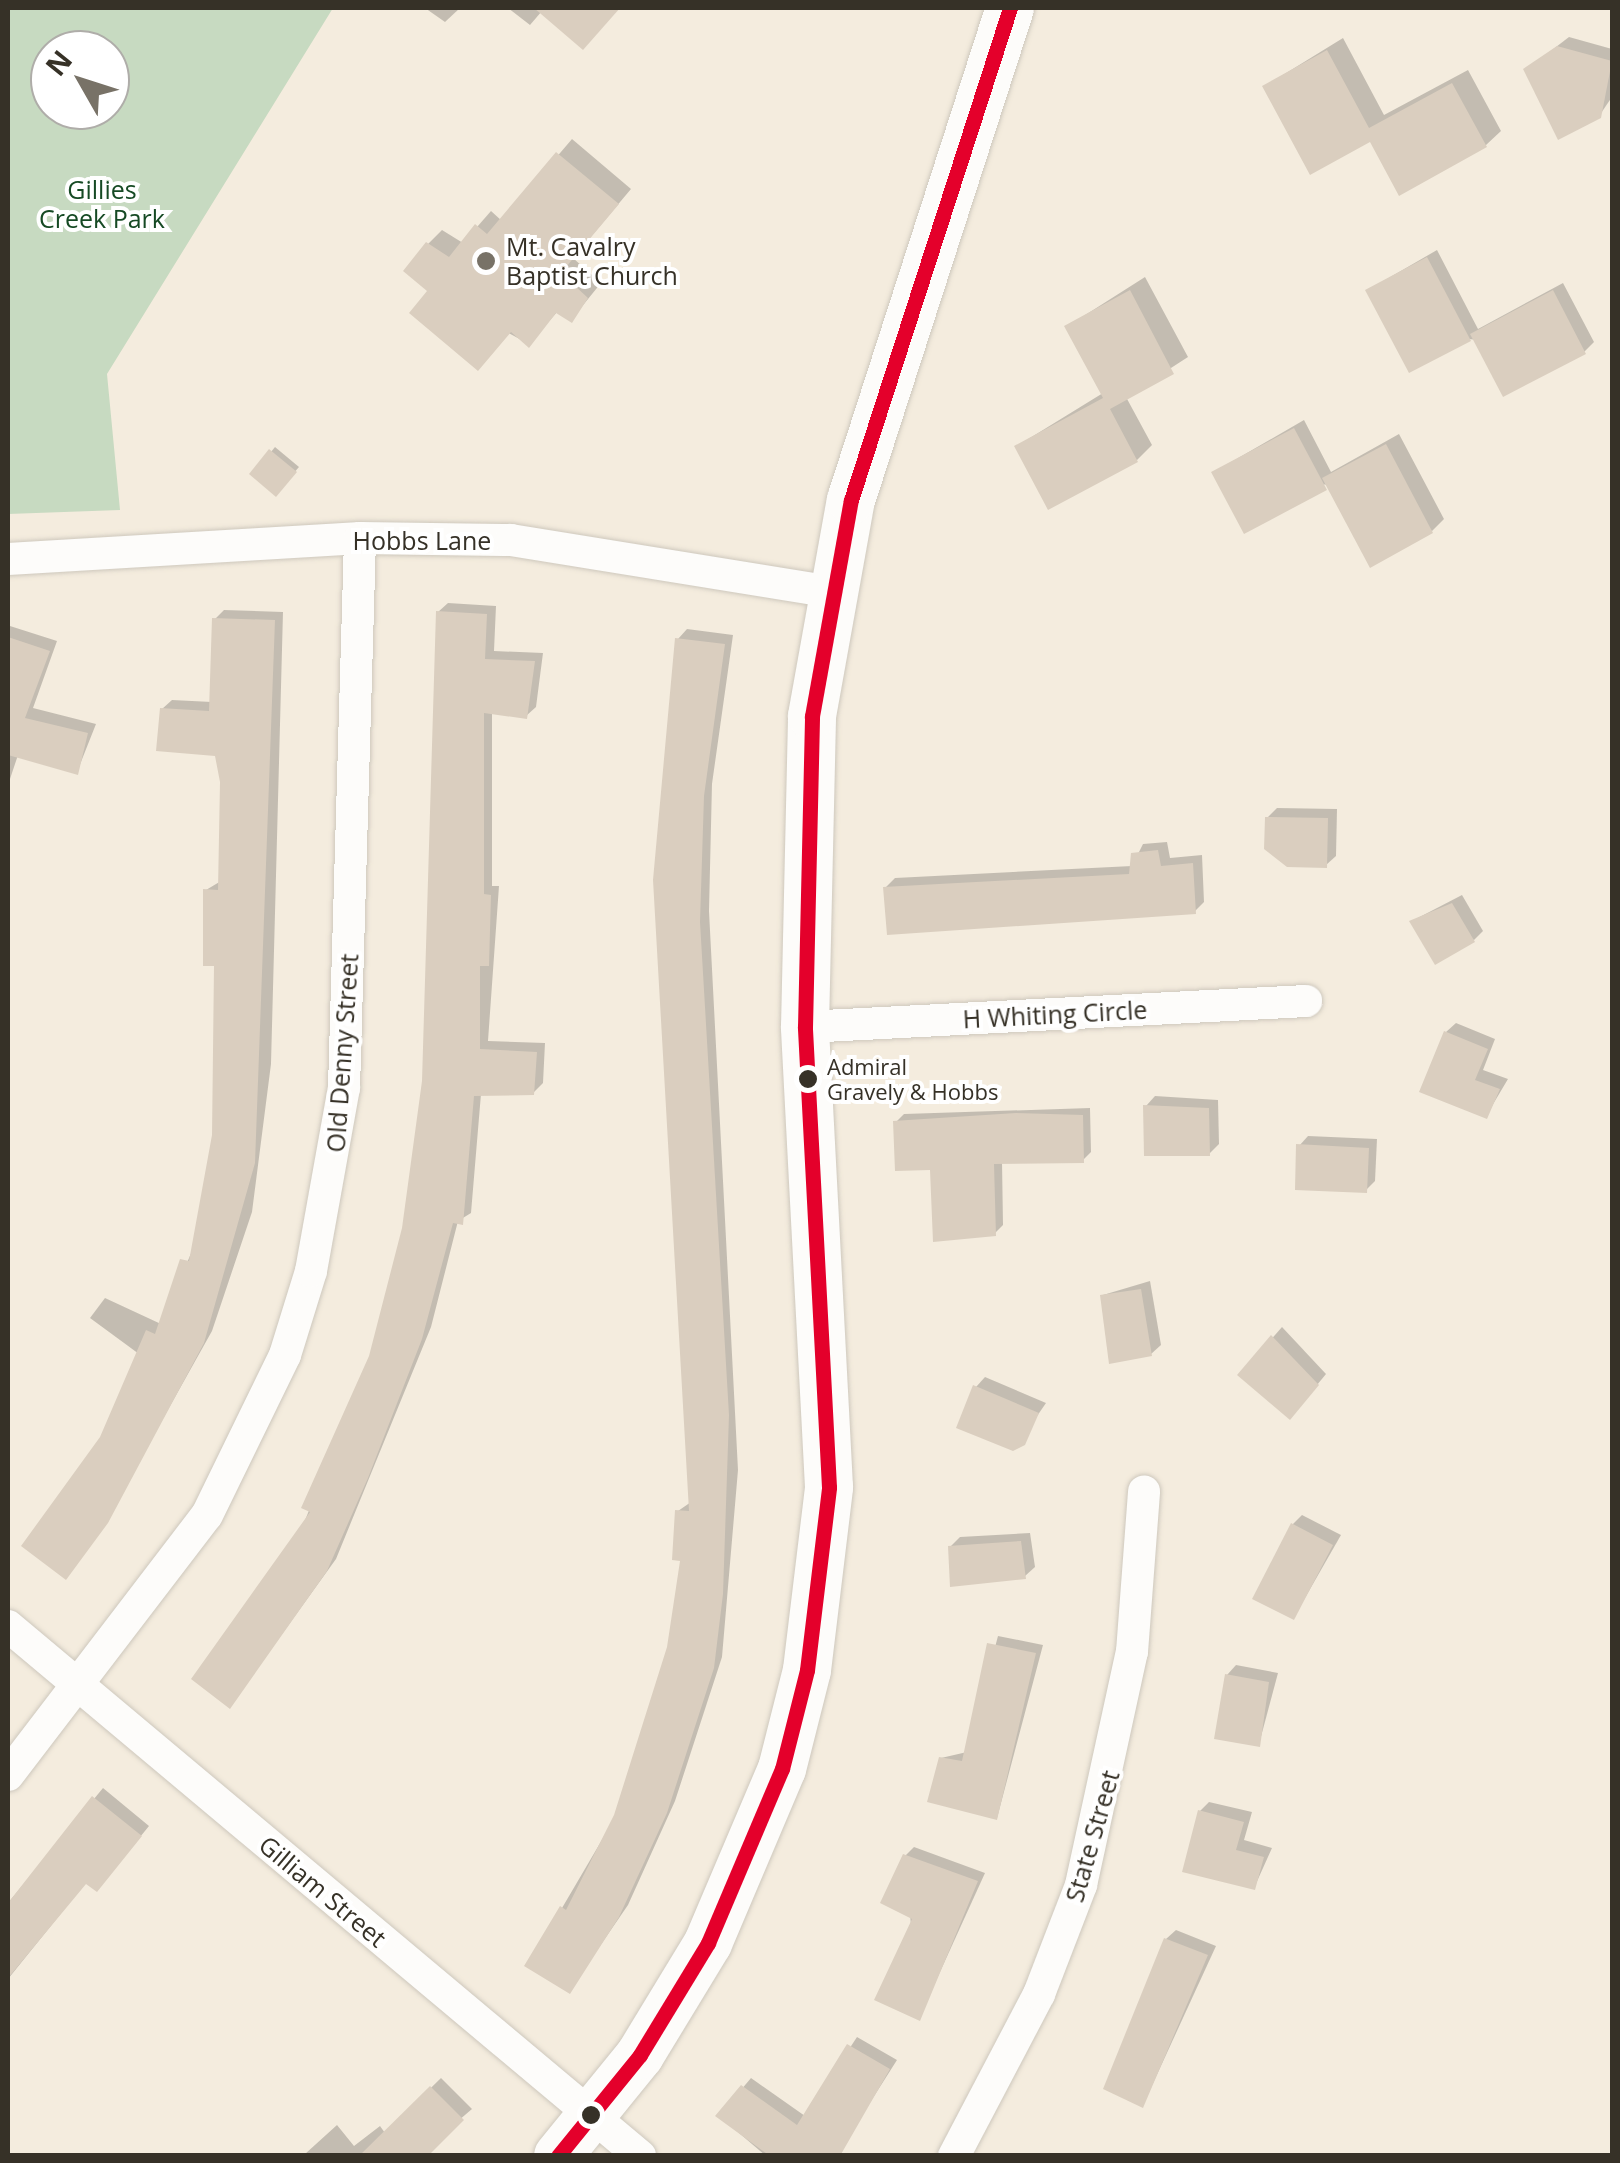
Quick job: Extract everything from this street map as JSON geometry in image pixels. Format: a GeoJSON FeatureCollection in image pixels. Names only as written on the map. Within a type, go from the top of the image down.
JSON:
{"type":"FeatureCollection","features":[{"type":"Feature","properties":{"kind":"street"},"geometry":{"type":"LineString","coordinates":[[558,2156],[594,2118],[677,1999],[741,1874],[807,1670],[830,1487],[805,1027],[805,796],[832,592],[851,500],[1010,8]]}},
{"type":"Feature","properties":{"kind":"street","name":"Hobbs Lane"},"geometry":{"type":"LineString","coordinates":[[8,560],[360,538],[511,540],[832,592]]}},
{"type":"Feature","properties":{"kind":"street","name":"Old Denny Street"},"geometry":{"type":"LineString","coordinates":[[8,1775],[81,1687],[206,1515],[285,1355],[311,1271],[344,1088],[360,538]]}},
{"type":"Feature","properties":{"kind":"street","name":"H Whiting Circle"},"geometry":{"type":"LineString","coordinates":[[805,1027],[1306,1001]]}},
{"type":"Feature","properties":{"kind":"street","name":"State Street"},"geometry":{"type":"LineString","coordinates":[[954,2156],[1040,1994],[1086,1868],[1132,1652],[1144,1490]]}},
{"type":"Feature","properties":{"kind":"street","name":"Gilliam Street"},"geometry":{"type":"LineString","coordinates":[[8,1626],[640,2156]]}},
{"type":"Feature","properties":{"kind":"green space","name":"Gillies Creek Park"},"geometry":{"type":"Polygon","coordinates":[[[8,8],[333,8],[107,374],[120,510],[8,514],[8,8]]]}},
{"type":"Feature","properties":{"kind":"building"},"geometry":{"type":"Polygon","coordinates":[[[534,8],[620,8],[583,50],[534,8]]]}},
{"type":"Feature","properties":{"kind":"building"},"geometry":{"type":"Polygon","coordinates":[[[1557,46],[1612,61],[1601,118],[1558,140],[1523,69],[1557,46]]]}},
{"type":"Feature","properties":{"kind":"building"},"geometry":{"type":"Polygon","coordinates":[[[1327,50],[1369,128],[1452,83],[1487,147],[1399,196],[1370,142],[1310,175],[1262,86],[1327,50]]]}},
{"type":"Feature","properties":{"kind":"building","name":"Mt. Cavalry Baptist Church"},"geometry":{"type":"Polygon","coordinates":[[[556,152],[619,204],[561,273],[588,298],[572,323],[556,313],[529,348],[511,332],[478,371],[409,313],[427,291],[403,271],[426,242],[449,257],[475,224],[487,234],[556,152]]]}},
{"type":"Feature","properties":{"kind":"building"},"geometry":{"type":"Polygon","coordinates":[[[1427,257],[1471,341],[1409,373],[1365,290],[1427,257]]]}},
{"type":"Feature","properties":{"kind":"building"},"geometry":{"type":"Polygon","coordinates":[[[1130,290],[1174,374],[1110,409],[1138,462],[1048,510],[1014,446],[1103,398],[1064,326],[1130,290]]]}},
{"type":"Feature","properties":{"kind":"building"},"geometry":{"type":"Polygon","coordinates":[[[1553,290],[1586,354],[1503,397],[1470,334],[1553,290]]]}},
{"type":"Feature","properties":{"kind":"building"},"geometry":{"type":"Polygon","coordinates":[[[1294,428],[1327,490],[1244,534],[1211,472],[1294,428]]]}},
{"type":"Feature","properties":{"kind":"building"},"geometry":{"type":"Polygon","coordinates":[[[1386,444],[1433,533],[1370,568],[1322,478],[1386,444]]]}},
{"type":"Feature","properties":{"kind":"building"},"geometry":{"type":"Polygon","coordinates":[[[269,449],[297,472],[276,497],[249,474],[269,449]]]}},
{"type":"Feature","properties":{"kind":"building"},"geometry":{"type":"Polygon","coordinates":[[[436,611],[487,614],[485,659],[535,661],[527,719],[484,713],[484,894],[491,895],[489,966],[480,966],[480,1049],[537,1052],[534,1095],[474,1096],[463,1225],[453,1223],[422,1339],[368,1478],[327,1571],[230,1709],[191,1679],[310,1512],[301,1508],[369,1356],[402,1228],[422,1081],[436,611]]]}},
{"type":"Feature","properties":{"kind":"building"},"geometry":{"type":"Polygon","coordinates":[[[212,618],[275,620],[255,1163],[204,1343],[108,1523],[66,1580],[21,1546],[100,1437],[146,1330],[155,1334],[180,1259],[189,1261],[212,1135],[214,966],[203,966],[203,889],[218,890],[220,782],[215,756],[156,751],[160,708],[209,711],[212,618]]]}},
{"type":"Feature","properties":{"kind":"building"},"geometry":{"type":"Polygon","coordinates":[[[8,637],[50,651],[25,718],[88,733],[78,775],[8,755],[8,637]]]}},
{"type":"Feature","properties":{"kind":"building"},"geometry":{"type":"Polygon","coordinates":[[[675,638],[725,644],[704,796],[700,922],[729,1415],[723,1594],[714,1668],[667,1813],[619,1917],[570,1994],[524,1966],[560,1906],[566,1910],[614,1815],[667,1647],[680,1561],[672,1560],[675,1510],[689,1511],[653,880],[675,638]]]}},
{"type":"Feature","properties":{"kind":"building"},"geometry":{"type":"Polygon","coordinates":[[[1265,817],[1328,818],[1327,868],[1287,867],[1264,849],[1265,817]]]}},
{"type":"Feature","properties":{"kind":"building"},"geometry":{"type":"Polygon","coordinates":[[[1158,850],[1161,866],[1193,863],[1196,914],[887,935],[883,887],[1129,874],[1131,853],[1158,850]]]}},
{"type":"Feature","properties":{"kind":"building"},"geometry":{"type":"Polygon","coordinates":[[[1452,903],[1475,942],[1435,965],[1409,921],[1452,903]]]}},
{"type":"Feature","properties":{"kind":"building"},"geometry":{"type":"Polygon","coordinates":[[[1444,1031],[1488,1049],[1475,1080],[1500,1089],[1487,1119],[1419,1092],[1444,1031]]]}},
{"type":"Feature","properties":{"kind":"building"},"geometry":{"type":"Polygon","coordinates":[[[1143,1105],[1209,1108],[1210,1156],[1144,1156],[1143,1105]]]}},
{"type":"Feature","properties":{"kind":"building"},"geometry":{"type":"Polygon","coordinates":[[[1016,1113],[1083,1115],[1084,1163],[994,1164],[996,1236],[933,1242],[930,1170],[895,1171],[893,1121],[1016,1113]]]}},
{"type":"Feature","properties":{"kind":"building"},"geometry":{"type":"Polygon","coordinates":[[[1296,1144],[1369,1148],[1367,1193],[1295,1190],[1296,1144]]]}},
{"type":"Feature","properties":{"kind":"building"},"geometry":{"type":"Polygon","coordinates":[[[1141,1289],[1152,1356],[1109,1364],[1100,1295],[1141,1289]]]}},
{"type":"Feature","properties":{"kind":"building"},"geometry":{"type":"Polygon","coordinates":[[[1271,1335],[1319,1385],[1290,1420],[1237,1375],[1271,1335]]]}},
{"type":"Feature","properties":{"kind":"building"},"geometry":{"type":"Polygon","coordinates":[[[973,1385],[1039,1413],[1025,1445],[1013,1451],[956,1428],[973,1385]]]}},
{"type":"Feature","properties":{"kind":"building"},"geometry":{"type":"Polygon","coordinates":[[[1291,1523],[1333,1545],[1294,1620],[1252,1599],[1291,1523]]]}},
{"type":"Feature","properties":{"kind":"building"},"geometry":{"type":"Polygon","coordinates":[[[1021,1541],[1026,1579],[950,1587],[948,1546],[1021,1541]]]}},
{"type":"Feature","properties":{"kind":"building"},"geometry":{"type":"Polygon","coordinates":[[[987,1643],[1036,1653],[997,1820],[927,1802],[939,1757],[962,1761],[987,1643]]]}},
{"type":"Feature","properties":{"kind":"building"},"geometry":{"type":"Polygon","coordinates":[[[1225,1674],[1269,1682],[1260,1747],[1214,1739],[1225,1674]]]}},
{"type":"Feature","properties":{"kind":"building"},"geometry":{"type":"Polygon","coordinates":[[[92,1796],[142,1836],[97,1892],[86,1884],[8,1978],[8,1903],[92,1796]]]}},
{"type":"Feature","properties":{"kind":"building"},"geometry":{"type":"Polygon","coordinates":[[[1198,1810],[1244,1822],[1236,1850],[1264,1857],[1255,1890],[1182,1872],[1198,1810]]]}},
{"type":"Feature","properties":{"kind":"building"},"geometry":{"type":"Polygon","coordinates":[[[903,1854],[978,1881],[920,2021],[874,2000],[912,1919],[880,1903],[903,1854]]]}},
{"type":"Feature","properties":{"kind":"building"},"geometry":{"type":"Polygon","coordinates":[[[1164,1938],[1208,1955],[1143,2108],[1103,2089],[1164,1938]]]}},
{"type":"Feature","properties":{"kind":"building"},"geometry":{"type":"Polygon","coordinates":[[[847,2044],[890,2069],[840,2156],[770,2156],[715,2116],[741,2085],[797,2125],[847,2044]]]}},
{"type":"Feature","properties":{"kind":"building"},"geometry":{"type":"Polygon","coordinates":[[[430,2086],[464,2120],[428,2156],[359,2156],[430,2086]]]}},
{"type":"Feature","properties":{"kind":"transit line"},"geometry":{"type":"LineString","coordinates":[[558,2156],[640,2055],[708,1943],[782,1769],[807,1670],[829,1487],[805,1027],[812,716],[851,500],[1010,8]]}},
{"type":"Feature","properties":{"kind":"place","name":"Mt. Cavalry Baptist Church"},"geometry":{"type":"Point","coordinates":[486,261]}},
{"type":"Feature","properties":{"kind":"place","name":"Admiral Gravely & Hobbs"},"geometry":{"type":"Point","coordinates":[808,1079]}}]}
